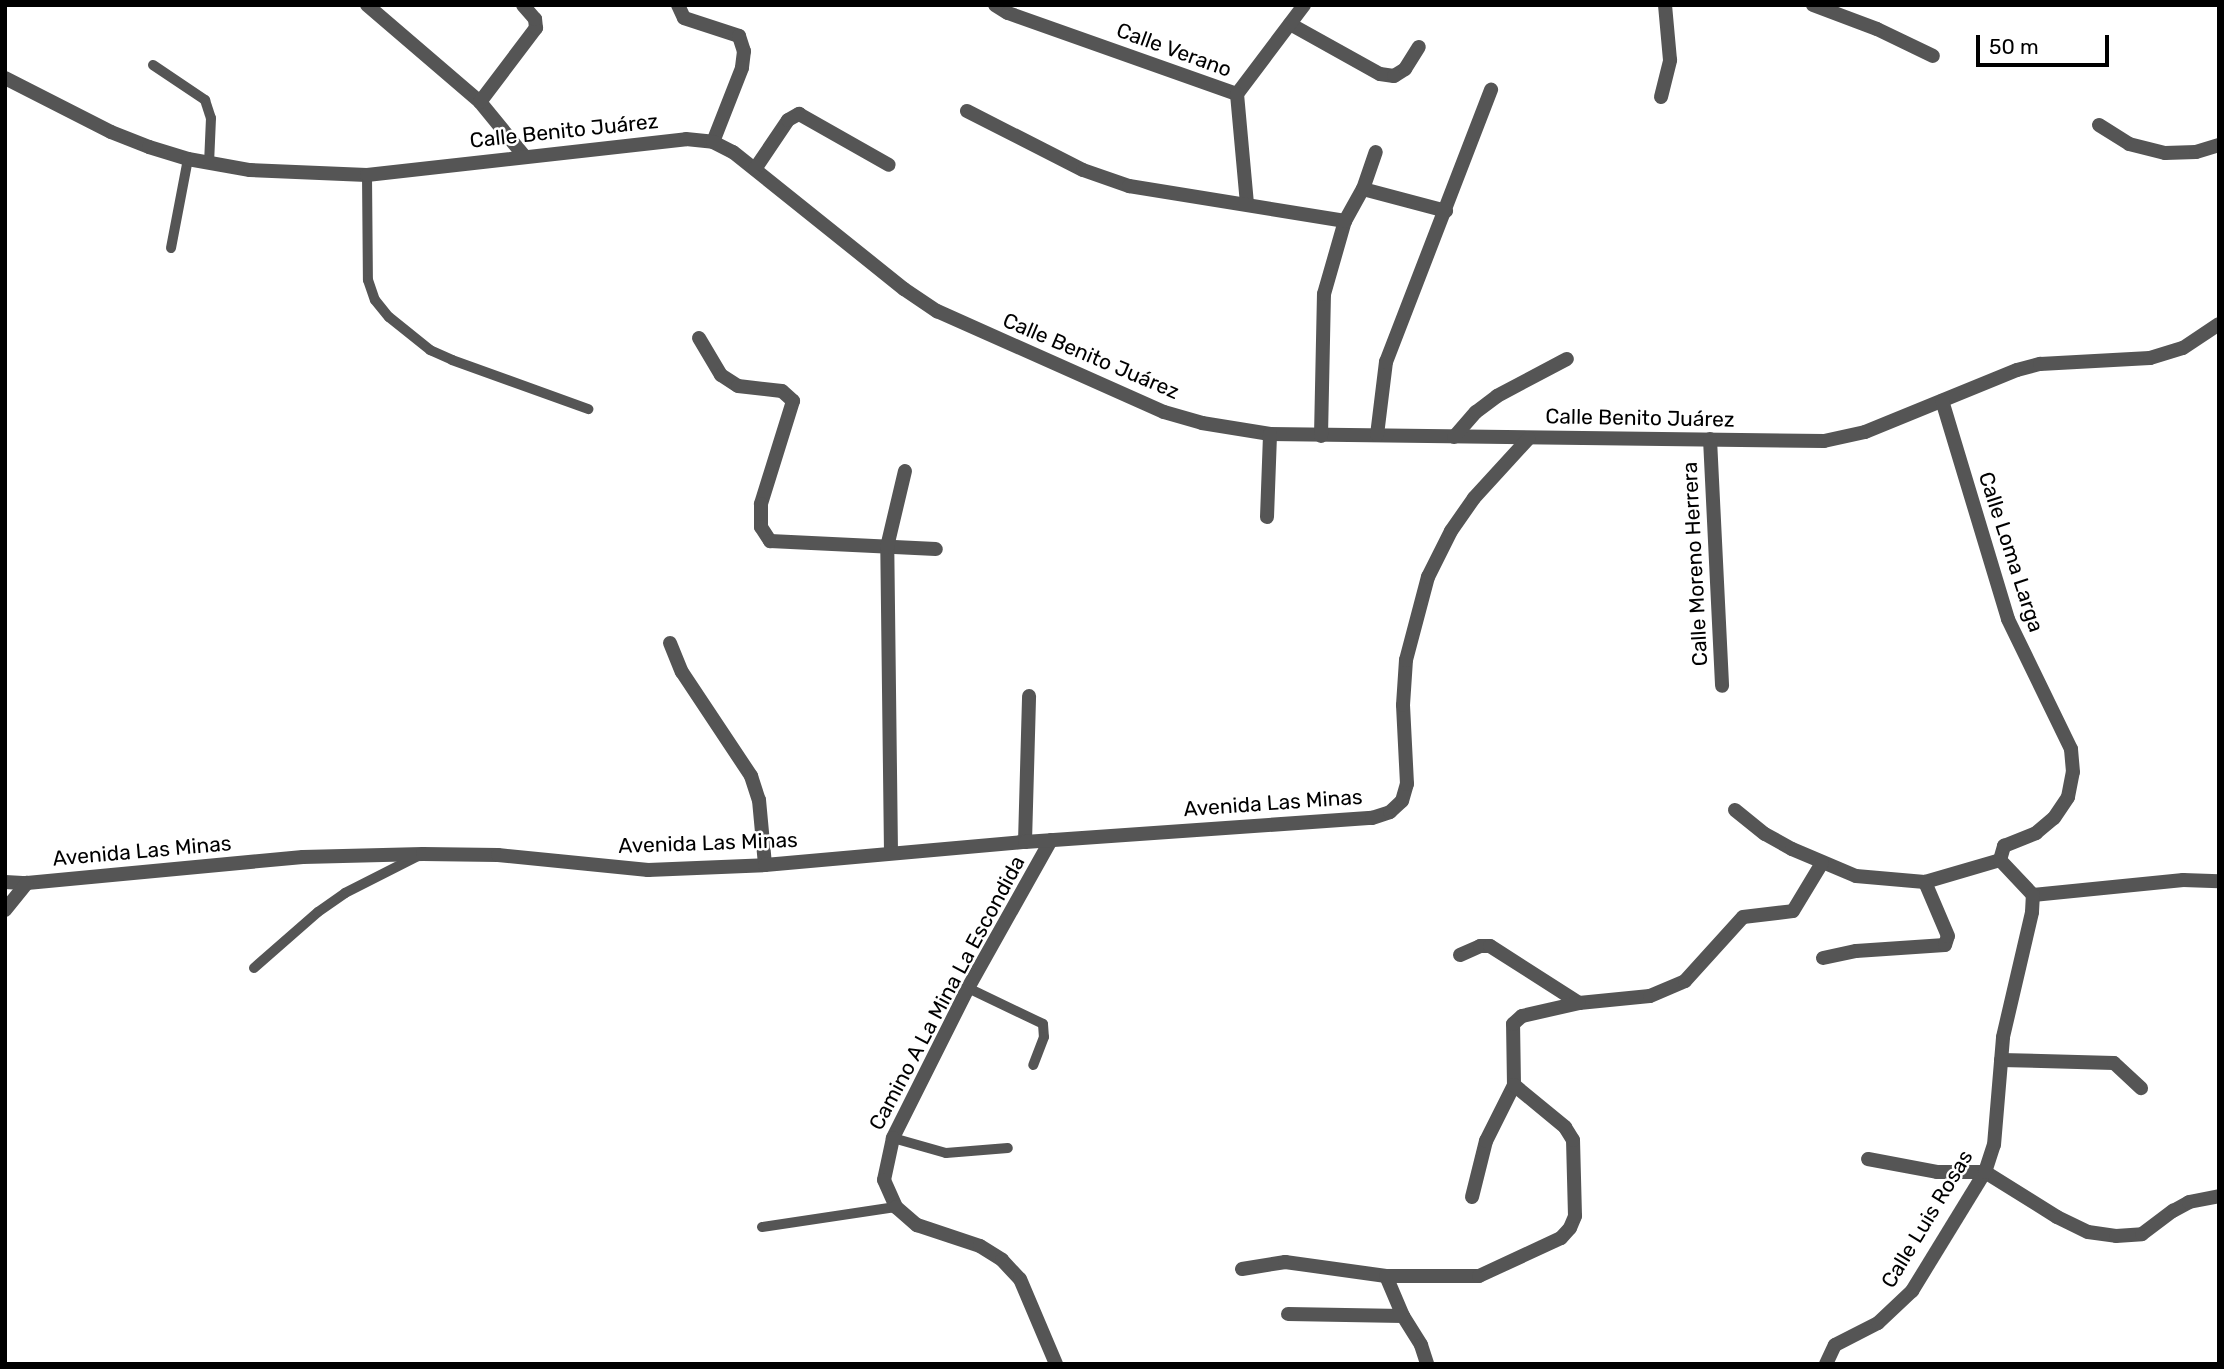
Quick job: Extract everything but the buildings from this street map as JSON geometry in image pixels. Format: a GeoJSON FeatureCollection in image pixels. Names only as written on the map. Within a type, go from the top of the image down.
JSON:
{"type":"FeatureCollection","features":[{"type":"Feature","properties":{"kind":"street"},"geometry":{"type":"LineString","coordinates":[[368,5],[480,102],[526,157]]}},
{"type":"Feature","properties":{"kind":"street"},"geometry":{"type":"LineString","coordinates":[[480,102],[536,28],[535,19],[523,5]]}},
{"type":"Feature","properties":{"kind":"street"},"geometry":{"type":"LineString","coordinates":[[678,5],[684,18],[739,36],[744,51],[742,68],[713,142]]}},
{"type":"Feature","properties":{"kind":"street","name":"Calle Verano"},"geometry":{"type":"LineString","coordinates":[[995,5],[1009,13],[1237,94],[1247,204]]}},
{"type":"Feature","properties":{"kind":"street"},"geometry":{"type":"LineString","coordinates":[[1237,94],[1304,5]]}},
{"type":"Feature","properties":{"kind":"street"},"geometry":{"type":"LineString","coordinates":[[1661,97],[1670,60],[1665,5]]}},
{"type":"Feature","properties":{"kind":"street"},"geometry":{"type":"LineString","coordinates":[[1813,5],[1877,29],[1933,56]]}},
{"type":"Feature","properties":{"kind":"street"},"geometry":{"type":"LineString","coordinates":[[1290,24],[1387,75],[1394,76],[1405,69],[1419,47]]}},
{"type":"Feature","properties":{"kind":"street","name":"Calle Benito Juárez"},"geometry":{"type":"LineString","coordinates":[[5,78],[111,132],[188,159],[283,173],[367,175],[686,139],[713,142],[755,169],[904,289],[937,311],[1164,412],[1202,423],[1270,434],[1529,438],[1846,438],[2017,370],[2040,364],[2150,358],[2183,348],[2219,324]]}},
{"type":"Feature","properties":{"kind":"street"},"geometry":{"type":"LineString","coordinates":[[1377,435],[1386,362],[1491,90]]}},
{"type":"Feature","properties":{"kind":"street"},"geometry":{"type":"LineString","coordinates":[[967,111],[1083,170],[1129,186],[1345,221]]}},
{"type":"Feature","properties":{"kind":"street"},"geometry":{"type":"LineString","coordinates":[[755,169],[788,120],[799,114],[889,164]]}},
{"type":"Feature","properties":{"kind":"street"},"geometry":{"type":"LineString","coordinates":[[2099,125],[2129,144],[2165,153],[2196,152],[2219,145]]}},
{"type":"Feature","properties":{"kind":"street"},"geometry":{"type":"LineString","coordinates":[[1321,436],[1324,294],[1345,221],[1363,189],[1376,152]]}},
{"type":"Feature","properties":{"kind":"street"},"geometry":{"type":"LineString","coordinates":[[1363,189],[1446,211]]}},
{"type":"Feature","properties":{"kind":"street"},"geometry":{"type":"LineString","coordinates":[[699,338],[722,375],[738,386],[782,391],[793,401],[761,504],[764,535],[778,544],[936,549]]}},
{"type":"Feature","properties":{"kind":"street"},"geometry":{"type":"LineString","coordinates":[[1454,437],[1476,412],[1497,396],[1567,359]]}},
{"type":"Feature","properties":{"kind":"street","name":"Calle Loma Larga"},"geometry":{"type":"LineString","coordinates":[[1942,401],[2008,619],[2071,749],[2073,772],[2068,797],[2054,818],[2036,833],[2004,846],[2000,860]]}},
{"type":"Feature","properties":{"kind":"street"},"geometry":{"type":"LineString","coordinates":[[1267,517],[1270,434]]}},
{"type":"Feature","properties":{"kind":"street","name":"Avenida Las Minas"},"geometry":{"type":"LineString","coordinates":[[5,882],[27,883],[303,858],[423,854],[498,855],[648,870],[765,865],[1025,842],[1372,818],[1390,812],[1402,801],[1407,784],[1403,705],[1406,660],[1428,577],[1451,531],[1474,498],[1529,438]]}},
{"type":"Feature","properties":{"kind":"street","name":"Calle Moreno Herrera"},"geometry":{"type":"LineString","coordinates":[[1710,439],[1721,686]]}},
{"type":"Feature","properties":{"kind":"street"},"geometry":{"type":"LineString","coordinates":[[891,853],[887,547],[905,471]]}},
{"type":"Feature","properties":{"kind":"street"},"geometry":{"type":"LineString","coordinates":[[670,643],[682,673],[751,776],[759,800],[765,865]]}},
{"type":"Feature","properties":{"kind":"street"},"geometry":{"type":"LineString","coordinates":[[1025,842],[1029,696]]}},
{"type":"Feature","properties":{"kind":"street"},"geometry":{"type":"LineString","coordinates":[[1735,810],[1765,834],[1822,863],[1856,876],[1925,882],[2000,860],[2033,895],[2183,880],[2219,881]]}},
{"type":"Feature","properties":{"kind":"street","name":"Camino A La Mina La Escondida"},"geometry":{"type":"LineString","coordinates":[[897,1207],[884,1180],[886,1159],[893,1139],[968,988],[1051,840]]}},
{"type":"Feature","properties":{"kind":"street"},"geometry":{"type":"LineString","coordinates":[[1472,1197],[1486,1140],[1514,1085],[1512,1029],[1517,1019],[1579,1003],[1650,996],[1685,981],[1742,917],[1794,911],[1822,863]]}},
{"type":"Feature","properties":{"kind":"street"},"geometry":{"type":"LineString","coordinates":[[1823,958],[1856,951],[1945,945],[1948,936],[1925,882]]}},
{"type":"Feature","properties":{"kind":"street"},"geometry":{"type":"LineString","coordinates":[[5,910],[27,883]]}},
{"type":"Feature","properties":{"kind":"street","name":"Calle Luis Rosas"},"geometry":{"type":"LineString","coordinates":[[1826,1364],[1835,1345],[1878,1323],[1912,1291],[1985,1172],[1994,1145],[2001,1060],[2033,895]]}},
{"type":"Feature","properties":{"kind":"street"},"geometry":{"type":"LineString","coordinates":[[1460,955],[1480,946],[1490,946],[1579,1003]]}},
{"type":"Feature","properties":{"kind":"street"},"geometry":{"type":"LineString","coordinates":[[2001,1060],[2113,1063],[2141,1088]]}},
{"type":"Feature","properties":{"kind":"street"},"geometry":{"type":"LineString","coordinates":[[1242,1269],[1285,1262],[1386,1276],[1479,1276],[1561,1238],[1570,1228],[1574,1216],[1573,1140],[1565,1127],[1514,1085]]}},
{"type":"Feature","properties":{"kind":"street"},"geometry":{"type":"LineString","coordinates":[[1868,1159],[1937,1172],[1985,1172],[2057,1217],[2088,1232],[2116,1236],[2142,1234],[2189,1202],[2219,1196]]}},
{"type":"Feature","properties":{"kind":"street"},"geometry":{"type":"LineString","coordinates":[[897,1207],[917,1225],[980,1246],[1002,1260],[1020,1279],[1056,1364]]}},
{"type":"Feature","properties":{"kind":"street"},"geometry":{"type":"LineString","coordinates":[[1386,1276],[1403,1316],[1421,1345],[1427,1364]]}},
{"type":"Feature","properties":{"kind":"street"},"geometry":{"type":"LineString","coordinates":[[1288,1314],[1403,1316]]}},
{"type":"Feature","properties":{"kind":"lane"},"geometry":{"type":"LineString","coordinates":[[153,65],[205,100],[211,118],[209,163]]}},
{"type":"Feature","properties":{"kind":"lane"},"geometry":{"type":"LineString","coordinates":[[171,248],[188,159]]}},
{"type":"Feature","properties":{"kind":"lane"},"geometry":{"type":"LineString","coordinates":[[367,175],[368,280],[375,300],[389,317],[430,350],[588,409]]}},
{"type":"Feature","properties":{"kind":"lane"},"geometry":{"type":"LineString","coordinates":[[254,968],[318,912],[345,893],[423,854]]}},
{"type":"Feature","properties":{"kind":"lane"},"geometry":{"type":"LineString","coordinates":[[968,988],[1043,1024],[1044,1037],[1033,1065]]}},
{"type":"Feature","properties":{"kind":"lane"},"geometry":{"type":"LineString","coordinates":[[893,1139],[946,1153],[1008,1148]]}},
{"type":"Feature","properties":{"kind":"lane"},"geometry":{"type":"LineString","coordinates":[[762,1227],[897,1207]]}}]}
